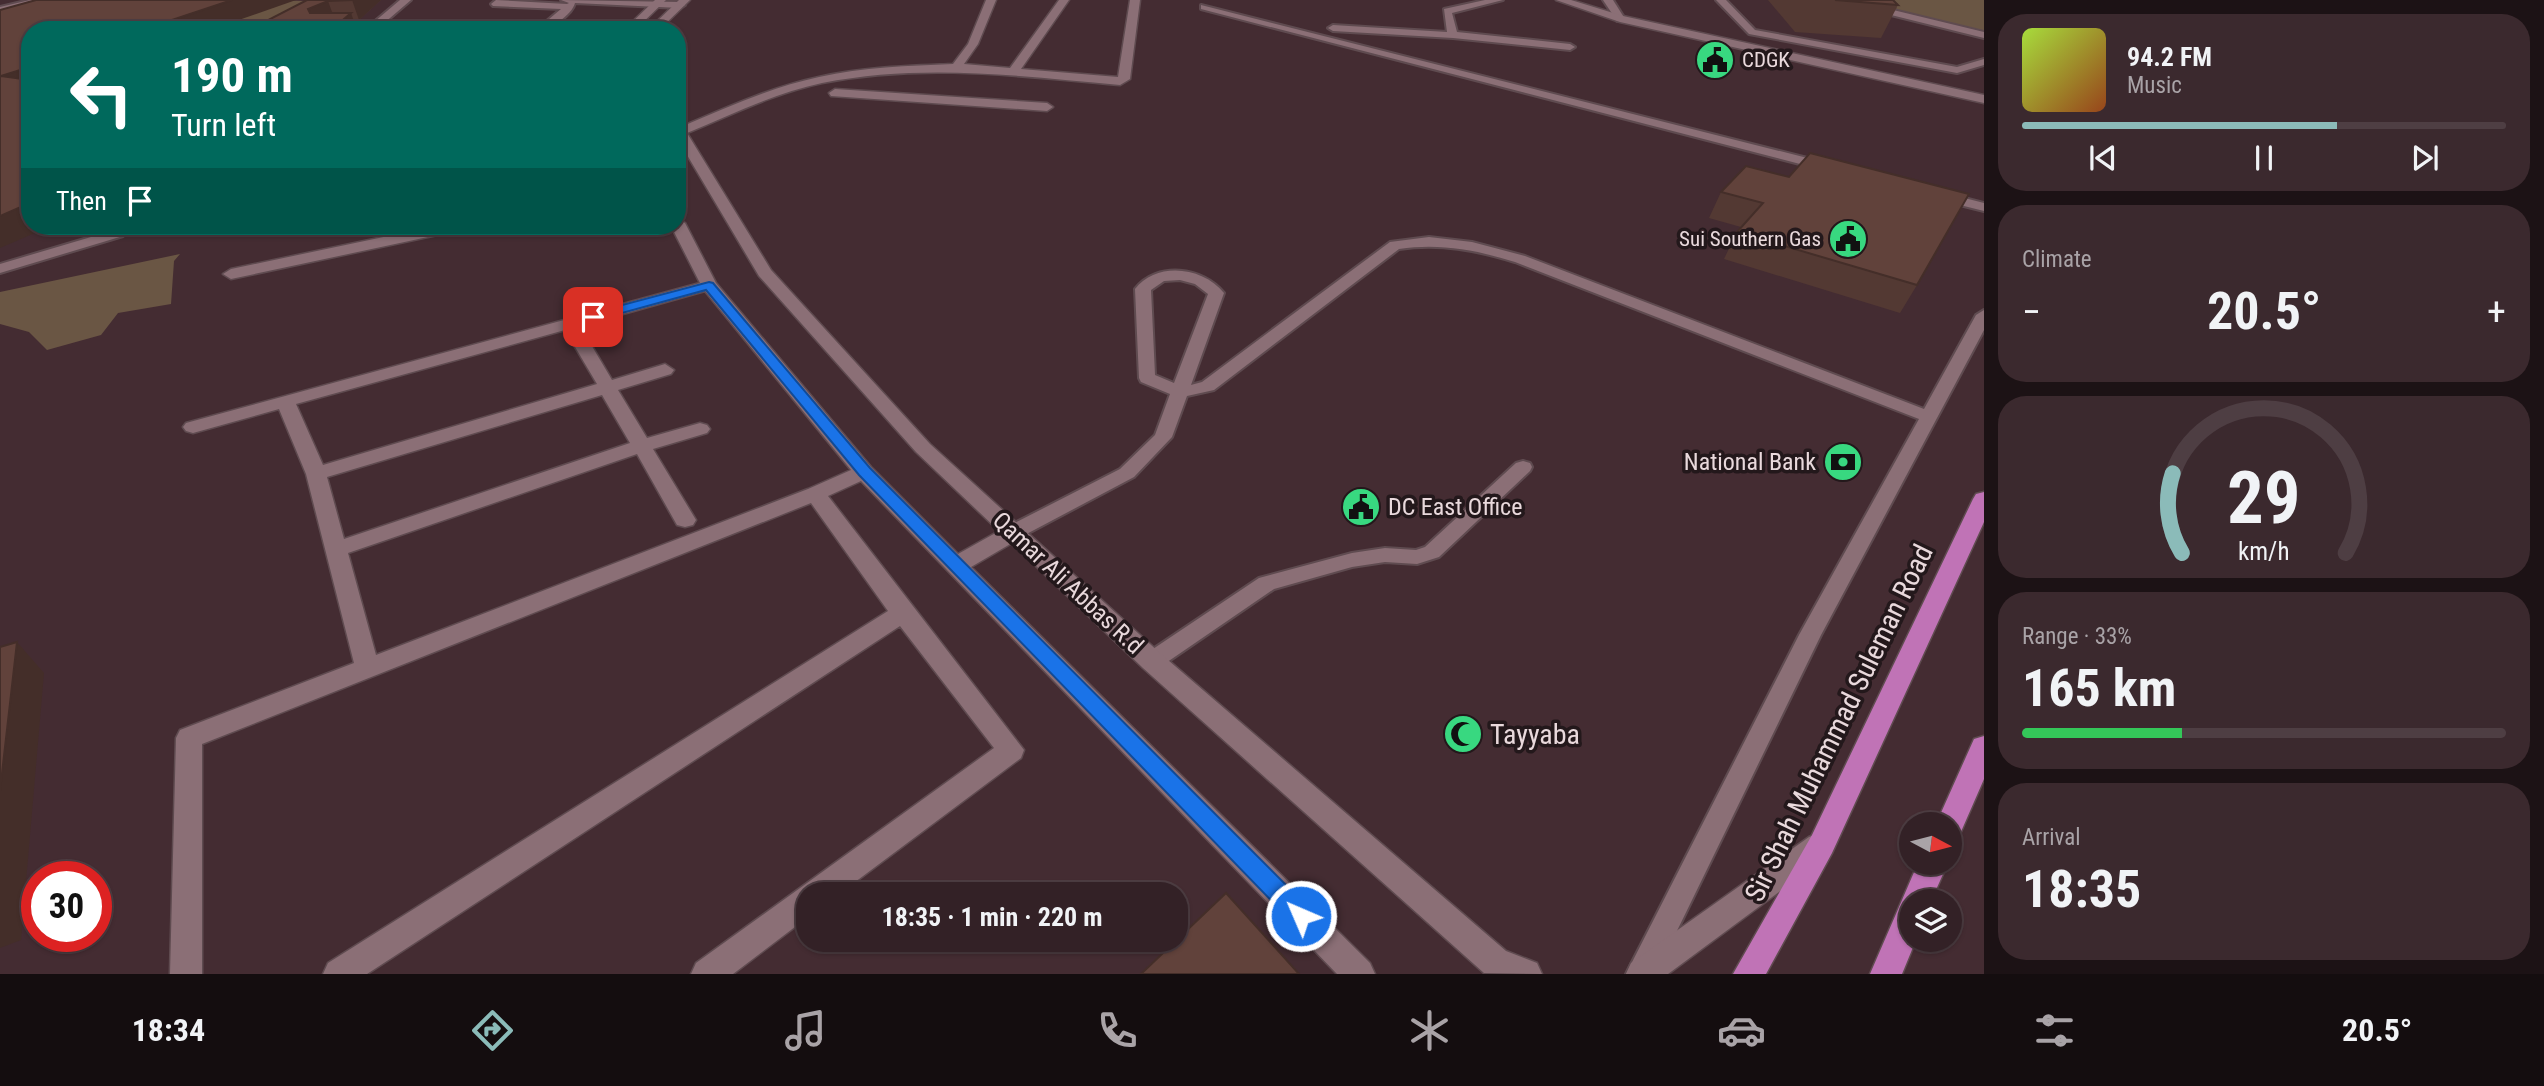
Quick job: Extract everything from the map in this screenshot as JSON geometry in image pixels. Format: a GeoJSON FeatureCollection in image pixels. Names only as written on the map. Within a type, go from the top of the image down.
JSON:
{"type":"FeatureCollection","features":[{"type":"Feature","properties":{"kind":"highway","name":"Sir Shah Muhammad Suleman Road"},"geometry":{"type":"LineString","coordinates":[[1749,974],[1822,844],[1984,499]]}},
{"type":"Feature","properties":{"kind":"highway"},"geometry":{"type":"LineString","coordinates":[[1956,812],[1984,747]]}},
{"type":"Feature","properties":{"kind":"highway"},"geometry":{"type":"LineString","coordinates":[[1886,974],[1899,942]]}},
{"type":"Feature","properties":{"kind":"street"},"geometry":{"type":"LineString","coordinates":[[957,66],[973,44],[990,0]]}},
{"type":"Feature","properties":{"kind":"street"},"geometry":{"type":"LineString","coordinates":[[1012,73],[1064,0]]}},
{"type":"Feature","properties":{"kind":"street"},"geometry":{"type":"LineString","coordinates":[[686,128],[760,98],[820,80],[886,71],[957,66],[1111,82],[1124,79],[1135,0]]}},
{"type":"Feature","properties":{"kind":"street"},"geometry":{"type":"LineString","coordinates":[[1561,0],[1620,19],[1984,99]]}},
{"type":"Feature","properties":{"kind":"street"},"geometry":{"type":"LineString","coordinates":[[639,21],[659,2]]}},
{"type":"Feature","properties":{"kind":"street"},"geometry":{"type":"LineString","coordinates":[[662,21],[682,2]]}},
{"type":"Feature","properties":{"kind":"street"},"geometry":{"type":"LineString","coordinates":[[872,95],[886,71]]}},
{"type":"Feature","properties":{"kind":"street"},"geometry":{"type":"LineString","coordinates":[[835,93],[1047,107]]}},
{"type":"Feature","properties":{"kind":"street","name":"Qamar Ali Abbas R.d"},"geometry":{"type":"LineString","coordinates":[[686,143],[765,273],[923,449],[1152,661],[1495,961],[1526,974]]}},
{"type":"Feature","properties":{"kind":"street"},"geometry":{"type":"LineString","coordinates":[[231,274],[414,235]]}},
{"type":"Feature","properties":{"kind":"street"},"geometry":{"type":"LineString","coordinates":[[683,235],[709,285],[864,472],[1359,974]]}},
{"type":"Feature","properties":{"kind":"street"},"geometry":{"type":"LineString","coordinates":[[193,427],[709,285]]}},
{"type":"Feature","properties":{"kind":"street"},"geometry":{"type":"LineString","coordinates":[[570,323],[685,520]]}},
{"type":"Feature","properties":{"kind":"street"},"geometry":{"type":"LineString","coordinates":[[316,474],[665,370]]}},
{"type":"Feature","properties":{"kind":"street"},"geometry":{"type":"LineString","coordinates":[[285,400],[316,474],[367,666]]}},
{"type":"Feature","properties":{"kind":"street"},"geometry":{"type":"LineString","coordinates":[[337,550],[641,446],[700,429]]}},
{"type":"Feature","properties":{"kind":"street"},"geometry":{"type":"LineString","coordinates":[[186,974],[190,738],[367,666],[814,494],[864,472]]}},
{"type":"Feature","properties":{"kind":"street"},"geometry":{"type":"LineString","coordinates":[[814,494],[1011,751],[831,882]]}},
{"type":"Feature","properties":{"kind":"street"},"geometry":{"type":"LineString","coordinates":[[956,565],[1012,533]]}},
{"type":"Feature","properties":{"kind":"street"},"geometry":{"type":"LineString","coordinates":[[339,974],[903,613]]}},
{"type":"Feature","properties":{"kind":"street"},"geometry":{"type":"LineString","coordinates":[[1642,974],[1822,844]]}},
{"type":"Feature","properties":{"kind":"street"},"geometry":{"type":"LineString","coordinates":[[707,974],[796,908]]}},
{"type":"Feature","properties":{"kind":"lane"},"geometry":{"type":"LineString","coordinates":[[0,10],[41,0]]}},
{"type":"Feature","properties":{"kind":"lane"},"geometry":{"type":"LineString","coordinates":[[380,21],[406,0]]}},
{"type":"Feature","properties":{"kind":"lane"},"geometry":{"type":"LineString","coordinates":[[503,0],[496,4],[682,2]]}},
{"type":"Feature","properties":{"kind":"lane"},"geometry":{"type":"LineString","coordinates":[[1453,35],[1447,11],[1498,0]]}},
{"type":"Feature","properties":{"kind":"lane"},"geometry":{"type":"LineString","coordinates":[[1608,0],[1620,19]]}},
{"type":"Feature","properties":{"kind":"lane"},"geometry":{"type":"LineString","coordinates":[[1721,0],[1752,32],[1957,70],[1984,62]]}},
{"type":"Feature","properties":{"kind":"lane"},"geometry":{"type":"LineString","coordinates":[[1872,0],[1886,11],[1984,35]]}},
{"type":"Feature","properties":{"kind":"lane"},"geometry":{"type":"LineString","coordinates":[[551,21],[573,2]]}},
{"type":"Feature","properties":{"kind":"lane"},"geometry":{"type":"LineString","coordinates":[[1204,7],[1836,169]]}},
{"type":"Feature","properties":{"kind":"lane"},"geometry":{"type":"LineString","coordinates":[[1333,28],[1453,35],[1570,47]]}},
{"type":"Feature","properties":{"kind":"lane"},"geometry":{"type":"LineString","coordinates":[[1930,194],[1984,208]]}},
{"type":"Feature","properties":{"kind":"lane"},"geometry":{"type":"LineString","coordinates":[[0,269],[111,235]]}},
{"type":"Feature","properties":{"kind":"lane"},"geometry":{"type":"LineString","coordinates":[[1012,533],[1127,473],[1164,437],[1181,392],[1216,293],[1200,279],[1182,275],[1147,282],[1143,289],[1147,378],[1181,392],[1208,386],[1395,245],[1427,240],[1466,243],[1520,259],[1930,417]]}},
{"type":"Feature","properties":{"kind":"lane"},"geometry":{"type":"LineString","coordinates":[[1642,974],[1810,635],[1984,315]]}},
{"type":"Feature","properties":{"kind":"lane"},"geometry":{"type":"LineString","coordinates":[[1152,661],[1267,583],[1352,560],[1385,555],[1417,556],[1432,552],[1523,467]]}},
{"type":"Feature","properties":{"kind":"shaded area"},"geometry":{"type":"Polygon","coordinates":[[[267,0],[307,1],[294,21],[212,21],[267,0]]]}},
{"type":"Feature","properties":{"kind":"shaded area"},"geometry":{"type":"Polygon","coordinates":[[[1886,0],[1984,0],[1984,33],[1899,11],[1886,0]]]}},
{"type":"Feature","properties":{"kind":"shaded area"},"geometry":{"type":"Polygon","coordinates":[[[180,254],[174,261],[171,304],[118,313],[101,335],[47,350],[29,332],[0,324],[0,292],[180,254]]]}},
{"type":"Feature","properties":{"kind":"building"},"geometry":{"type":"Polygon","coordinates":[[[36,0],[232,0],[169,21],[21,21],[21,70],[1,76],[21,79],[21,207],[0,216],[0,10],[36,0]]]}},
{"type":"Feature","properties":{"kind":"building"},"geometry":{"type":"Polygon","coordinates":[[[307,0],[353,0],[328,1],[308,9],[310,13],[351,13],[342,21],[266,21],[307,0]]]}},
{"type":"Feature","properties":{"kind":"building"},"geometry":{"type":"Polygon","coordinates":[[[1835,0],[1893,0],[1898,5],[1835,0]]]}},
{"type":"Feature","properties":{"kind":"building"},"geometry":{"type":"Polygon","coordinates":[[[1810,153],[1969,194],[1917,285],[1737,232],[1763,203],[1721,192],[1746,166],[1789,177],[1810,153]]]}},
{"type":"Feature","properties":{"kind":"building"},"geometry":{"type":"Polygon","coordinates":[[[17,642],[0,791],[0,647],[17,642]]]}},
{"type":"Feature","properties":{"kind":"building"},"geometry":{"type":"Polygon","coordinates":[[[1226,893],[1299,974],[1141,974],[1164,952],[1188,952],[1188,929],[1226,893]]]}},
{"type":"Feature","properties":{"kind":"place","name":"CDGK"},"geometry":{"type":"Point","coordinates":[1715,60]}},
{"type":"Feature","properties":{"kind":"place","name":"Sui Southern Gas"},"geometry":{"type":"Point","coordinates":[1848,239]}},
{"type":"Feature","properties":{"kind":"place","name":"National Bank"},"geometry":{"type":"Point","coordinates":[1843,462]}},
{"type":"Feature","properties":{"kind":"place","name":"DC East Office"},"geometry":{"type":"Point","coordinates":[1361,507]}},
{"type":"Feature","properties":{"kind":"place","name":"Tayyaba"},"geometry":{"type":"Point","coordinates":[1463,734]}},
{"type":"Feature","properties":{"kind":"route"},"geometry":{"type":"LineString","coordinates":[[593,317],[709,285],[864,472],[1301,916]]}}]}
